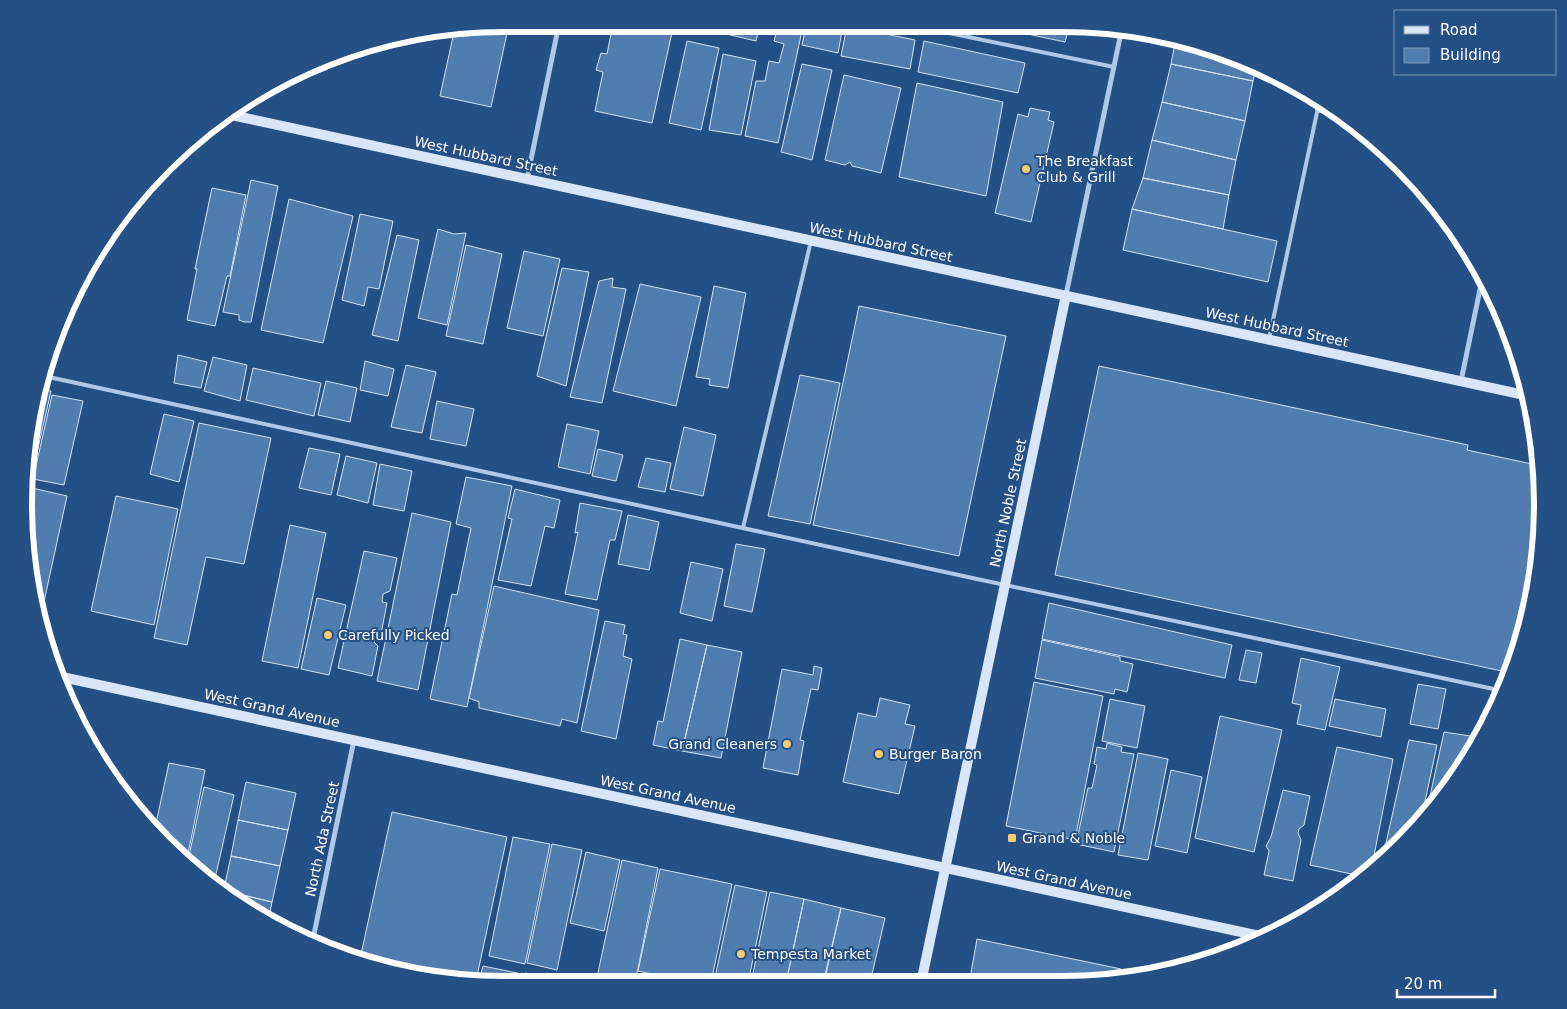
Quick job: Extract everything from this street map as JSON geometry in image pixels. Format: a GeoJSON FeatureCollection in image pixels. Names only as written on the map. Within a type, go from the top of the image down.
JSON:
{"type":"FeatureCollection","features":[{"type":"Feature","properties":{"kind":"street"},"geometry":{"type":"LineString","coordinates":[[527,179],[557,32]]}},
{"type":"Feature","properties":{"kind":"street","name":"North Noble Street"},"geometry":{"type":"LineString","coordinates":[[922,976],[1120,37]]}},
{"type":"Feature","properties":{"kind":"street","name":"West Hubbard Street"},"geometry":{"type":"LineString","coordinates":[[237,116],[1521,394]]}},
{"type":"Feature","properties":{"kind":"street"},"geometry":{"type":"LineString","coordinates":[[1461,381],[1481,286]]}},
{"type":"Feature","properties":{"kind":"street","name":"West Grand Avenue"},"geometry":{"type":"LineString","coordinates":[[66,678],[1256,935]]}},
{"type":"Feature","properties":{"kind":"street","name":"North Ada Street"},"geometry":{"type":"LineString","coordinates":[[314,936],[354,740]]}},
{"type":"Feature","properties":{"kind":"lane"},"geometry":{"type":"LineString","coordinates":[[948,32],[1114,67]]}},
{"type":"Feature","properties":{"kind":"lane"},"geometry":{"type":"LineString","coordinates":[[1269,339],[1317,110],[1325,112]]}},
{"type":"Feature","properties":{"kind":"lane"},"geometry":{"type":"LineString","coordinates":[[743,528],[811,241]]}},
{"type":"Feature","properties":{"kind":"lane"},"geometry":{"type":"LineString","coordinates":[[50,377],[1497,690]]}},
{"type":"Feature","properties":{"kind":"building"},"geometry":{"type":"Polygon","coordinates":[[[507,32],[491,107],[440,96],[453,36],[507,32]]]}},
{"type":"Feature","properties":{"kind":"building"},"geometry":{"type":"Polygon","coordinates":[[[611,32],[672,32],[652,123],[595,111],[603,72],[596,70],[601,53],[607,54],[611,32]]]}},
{"type":"Feature","properties":{"kind":"building"},"geometry":{"type":"Polygon","coordinates":[[[726,32],[758,32],[756,41],[726,34],[726,32]]]}},
{"type":"Feature","properties":{"kind":"building"},"geometry":{"type":"Polygon","coordinates":[[[776,32],[802,32],[778,143],[745,136],[756,81],[765,81],[769,61],[779,63],[784,44],[774,41],[776,32]]]}},
{"type":"Feature","properties":{"kind":"building"},"geometry":{"type":"Polygon","coordinates":[[[805,32],[842,32],[838,53],[802,45],[805,32]]]}},
{"type":"Feature","properties":{"kind":"building"},"geometry":{"type":"Polygon","coordinates":[[[846,32],[876,32],[915,40],[910,69],[841,56],[846,32]]]}},
{"type":"Feature","properties":{"kind":"building"},"geometry":{"type":"Polygon","coordinates":[[[1018,32],[1068,32],[1065,42],[1018,32]]]}},
{"type":"Feature","properties":{"kind":"building"},"geometry":{"type":"Polygon","coordinates":[[[687,41],[719,48],[701,130],[669,123],[687,41]]]}},
{"type":"Feature","properties":{"kind":"building"},"geometry":{"type":"Polygon","coordinates":[[[924,41],[1025,63],[1018,93],[918,72],[924,41]]]}},
{"type":"Feature","properties":{"kind":"building"},"geometry":{"type":"Polygon","coordinates":[[[1174,47],[1214,58],[1255,73],[1253,81],[1171,64],[1174,47]]]}},
{"type":"Feature","properties":{"kind":"building"},"geometry":{"type":"Polygon","coordinates":[[[723,54],[756,61],[741,135],[709,130],[723,54]]]}},
{"type":"Feature","properties":{"kind":"building"},"geometry":{"type":"Polygon","coordinates":[[[802,64],[832,70],[812,160],[781,152],[802,64]]]}},
{"type":"Feature","properties":{"kind":"building"},"geometry":{"type":"Polygon","coordinates":[[[1171,64],[1253,81],[1245,121],[1162,102],[1171,64]]]}},
{"type":"Feature","properties":{"kind":"building"},"geometry":{"type":"Polygon","coordinates":[[[844,75],[901,88],[881,173],[852,166],[850,162],[845,165],[825,160],[844,75]]]}},
{"type":"Feature","properties":{"kind":"building"},"geometry":{"type":"Polygon","coordinates":[[[917,83],[1003,102],[986,196],[899,177],[917,83]]]}},
{"type":"Feature","properties":{"kind":"building"},"geometry":{"type":"Polygon","coordinates":[[[1162,102],[1245,121],[1236,160],[1152,140],[1162,102]]]}},
{"type":"Feature","properties":{"kind":"building"},"geometry":{"type":"Polygon","coordinates":[[[1030,108],[1050,112],[1048,120],[1054,122],[1031,222],[995,213],[1018,114],[1028,117],[1030,108]]]}},
{"type":"Feature","properties":{"kind":"building"},"geometry":{"type":"Polygon","coordinates":[[[1152,140],[1236,160],[1229,195],[1143,178],[1152,140]]]}},
{"type":"Feature","properties":{"kind":"building"},"geometry":{"type":"Polygon","coordinates":[[[1143,178],[1229,195],[1223,229],[1132,209],[1143,178]]]}},
{"type":"Feature","properties":{"kind":"building"},"geometry":{"type":"Polygon","coordinates":[[[251,180],[278,186],[251,322],[244,322],[239,320],[239,315],[223,312],[251,180]]]}},
{"type":"Feature","properties":{"kind":"building"},"geometry":{"type":"Polygon","coordinates":[[[212,188],[246,195],[230,276],[227,276],[215,326],[187,320],[197,269],[195,269],[212,188]]]}},
{"type":"Feature","properties":{"kind":"building"},"geometry":{"type":"Polygon","coordinates":[[[289,199],[353,216],[323,343],[261,330],[289,199]]]}},
{"type":"Feature","properties":{"kind":"building"},"geometry":{"type":"Polygon","coordinates":[[[1132,209],[1277,241],[1268,282],[1123,250],[1132,209]]]}},
{"type":"Feature","properties":{"kind":"building"},"geometry":{"type":"Polygon","coordinates":[[[360,214],[393,221],[379,289],[368,287],[364,306],[342,300],[360,214]]]}},
{"type":"Feature","properties":{"kind":"building"},"geometry":{"type":"Polygon","coordinates":[[[438,229],[454,234],[466,233],[447,325],[418,318],[438,229]]]}},
{"type":"Feature","properties":{"kind":"building"},"geometry":{"type":"Polygon","coordinates":[[[397,235],[419,240],[398,341],[372,335],[397,235]]]}},
{"type":"Feature","properties":{"kind":"building"},"geometry":{"type":"Polygon","coordinates":[[[466,245],[502,254],[483,344],[446,336],[466,245]]]}},
{"type":"Feature","properties":{"kind":"building"},"geometry":{"type":"Polygon","coordinates":[[[524,251],[560,259],[543,336],[507,328],[524,251]]]}},
{"type":"Feature","properties":{"kind":"building"},"geometry":{"type":"Polygon","coordinates":[[[562,268],[589,272],[566,386],[537,376],[562,268]]]}},
{"type":"Feature","properties":{"kind":"building"},"geometry":{"type":"Polygon","coordinates":[[[613,278],[612,287],[626,289],[602,403],[570,397],[599,281],[613,278]]]}},
{"type":"Feature","properties":{"kind":"building"},"geometry":{"type":"Polygon","coordinates":[[[640,284],[701,297],[676,406],[613,391],[640,284]]]}},
{"type":"Feature","properties":{"kind":"building"},"geometry":{"type":"Polygon","coordinates":[[[714,286],[746,293],[728,388],[709,385],[710,379],[696,377],[714,286]]]}},
{"type":"Feature","properties":{"kind":"building"},"geometry":{"type":"Polygon","coordinates":[[[859,306],[1006,336],[959,556],[813,525],[859,306]]]}},
{"type":"Feature","properties":{"kind":"building"},"geometry":{"type":"Polygon","coordinates":[[[178,355],[207,362],[201,388],[174,383],[178,355]]]}},
{"type":"Feature","properties":{"kind":"building"},"geometry":{"type":"Polygon","coordinates":[[[213,357],[247,365],[240,401],[204,391],[213,357]]]}},
{"type":"Feature","properties":{"kind":"building"},"geometry":{"type":"Polygon","coordinates":[[[365,361],[394,369],[388,396],[360,390],[365,361]]]}},
{"type":"Feature","properties":{"kind":"building"},"geometry":{"type":"Polygon","coordinates":[[[406,365],[436,372],[422,433],[391,427],[406,365]]]}},
{"type":"Feature","properties":{"kind":"building"},"geometry":{"type":"Polygon","coordinates":[[[1099,366],[1468,445],[1467,450],[1532,464],[1534,504],[1530,566],[1518,627],[1504,671],[1055,575],[1099,366]]]}},
{"type":"Feature","properties":{"kind":"building"},"geometry":{"type":"Polygon","coordinates":[[[253,368],[321,383],[314,416],[246,400],[253,368]]]}},
{"type":"Feature","properties":{"kind":"building"},"geometry":{"type":"Polygon","coordinates":[[[800,375],[840,383],[810,524],[768,516],[800,375]]]}},
{"type":"Feature","properties":{"kind":"building"},"geometry":{"type":"Polygon","coordinates":[[[326,381],[357,388],[350,422],[318,415],[326,381]]]}},
{"type":"Feature","properties":{"kind":"building"},"geometry":{"type":"Polygon","coordinates":[[[47,390],[51,391],[35,460],[42,412],[47,390]]]}},
{"type":"Feature","properties":{"kind":"building"},"geometry":{"type":"Polygon","coordinates":[[[52,395],[83,401],[64,485],[34,479],[52,395]]]}},
{"type":"Feature","properties":{"kind":"building"},"geometry":{"type":"Polygon","coordinates":[[[437,401],[474,409],[466,446],[430,439],[437,401]]]}},
{"type":"Feature","properties":{"kind":"building"},"geometry":{"type":"Polygon","coordinates":[[[164,414],[194,421],[179,482],[150,474],[164,414]]]}},
{"type":"Feature","properties":{"kind":"building"},"geometry":{"type":"Polygon","coordinates":[[[199,423],[271,438],[244,564],[206,557],[187,645],[154,638],[199,423]]]}},
{"type":"Feature","properties":{"kind":"building"},"geometry":{"type":"Polygon","coordinates":[[[567,424],[599,431],[590,474],[558,467],[567,424]]]}},
{"type":"Feature","properties":{"kind":"building"},"geometry":{"type":"Polygon","coordinates":[[[684,427],[716,435],[703,496],[670,489],[684,427]]]}},
{"type":"Feature","properties":{"kind":"building"},"geometry":{"type":"Polygon","coordinates":[[[309,448],[340,454],[331,495],[299,488],[309,448]]]}},
{"type":"Feature","properties":{"kind":"building"},"geometry":{"type":"Polygon","coordinates":[[[598,449],[623,455],[616,481],[592,476],[598,449]]]}},
{"type":"Feature","properties":{"kind":"building"},"geometry":{"type":"Polygon","coordinates":[[[346,456],[377,463],[368,503],[337,495],[346,456]]]}},
{"type":"Feature","properties":{"kind":"building"},"geometry":{"type":"Polygon","coordinates":[[[646,458],[671,463],[665,492],[638,487],[646,458]]]}},
{"type":"Feature","properties":{"kind":"building"},"geometry":{"type":"Polygon","coordinates":[[[380,464],[412,471],[404,511],[373,505],[380,464]]]}},
{"type":"Feature","properties":{"kind":"building"},"geometry":{"type":"Polygon","coordinates":[[[466,477],[512,486],[467,707],[430,699],[452,594],[457,595],[471,528],[456,524],[466,477]]]}},
{"type":"Feature","properties":{"kind":"building"},"geometry":{"type":"Polygon","coordinates":[[[33,488],[67,496],[44,604],[34,535],[33,488]]]}},
{"type":"Feature","properties":{"kind":"building"},"geometry":{"type":"Polygon","coordinates":[[[515,489],[560,500],[554,528],[545,526],[531,586],[498,580],[512,519],[508,518],[515,489]]]}},
{"type":"Feature","properties":{"kind":"building"},"geometry":{"type":"Polygon","coordinates":[[[116,496],[178,509],[154,625],[91,611],[116,496]]]}},
{"type":"Feature","properties":{"kind":"building"},"geometry":{"type":"Polygon","coordinates":[[[580,503],[622,511],[615,540],[610,540],[597,600],[565,594],[578,532],[575,533],[580,503]]]}},
{"type":"Feature","properties":{"kind":"building"},"geometry":{"type":"Polygon","coordinates":[[[412,513],[451,522],[418,690],[377,681],[412,513]]]}},
{"type":"Feature","properties":{"kind":"building"},"geometry":{"type":"Polygon","coordinates":[[[628,515],[659,522],[649,570],[618,564],[628,515]]]}},
{"type":"Feature","properties":{"kind":"building"},"geometry":{"type":"Polygon","coordinates":[[[290,525],[326,533],[298,668],[262,661],[290,525]]]}},
{"type":"Feature","properties":{"kind":"building"},"geometry":{"type":"Polygon","coordinates":[[[736,544],[765,549],[752,612],[724,606],[736,544]]]}},
{"type":"Feature","properties":{"kind":"building"},"geometry":{"type":"Polygon","coordinates":[[[364,551],[397,558],[390,591],[383,594],[382,602],[387,603],[381,634],[375,635],[374,642],[378,646],[372,676],[338,668],[364,551]]]}},
{"type":"Feature","properties":{"kind":"building"},"geometry":{"type":"Polygon","coordinates":[[[691,562],[723,569],[712,621],[680,613],[691,562]]]}},
{"type":"Feature","properties":{"kind":"building"},"geometry":{"type":"Polygon","coordinates":[[[494,586],[599,610],[577,723],[562,719],[560,726],[479,708],[479,702],[469,698],[494,586]]]}},
{"type":"Feature","properties":{"kind":"building"},"geometry":{"type":"Polygon","coordinates":[[[317,598],[346,605],[329,675],[301,669],[317,598]]]}},
{"type":"Feature","properties":{"kind":"building"},"geometry":{"type":"Polygon","coordinates":[[[1049,603],[1232,645],[1225,678],[1042,639],[1049,603]]]}},
{"type":"Feature","properties":{"kind":"building"},"geometry":{"type":"Polygon","coordinates":[[[605,621],[625,625],[623,634],[627,635],[623,656],[632,659],[616,739],[581,731],[605,621]]]}},
{"type":"Feature","properties":{"kind":"building"},"geometry":{"type":"Polygon","coordinates":[[[680,639],[707,645],[682,751],[653,745],[658,721],[663,722],[680,639]]]}},
{"type":"Feature","properties":{"kind":"building"},"geometry":{"type":"Polygon","coordinates":[[[1042,640],[1120,657],[1120,661],[1133,664],[1127,692],[1115,689],[1114,694],[1035,678],[1042,640]]]}},
{"type":"Feature","properties":{"kind":"building"},"geometry":{"type":"Polygon","coordinates":[[[707,645],[742,652],[721,758],[682,751],[707,645]]]}},
{"type":"Feature","properties":{"kind":"building"},"geometry":{"type":"Polygon","coordinates":[[[1246,650],[1262,653],[1256,683],[1239,680],[1246,650]]]}},
{"type":"Feature","properties":{"kind":"building"},"geometry":{"type":"Polygon","coordinates":[[[1301,658],[1340,667],[1325,730],[1297,724],[1301,705],[1292,703],[1301,658]]]}},
{"type":"Feature","properties":{"kind":"building"},"geometry":{"type":"Polygon","coordinates":[[[814,666],[822,668],[818,690],[811,689],[800,740],[804,741],[798,775],[763,768],[782,669],[813,675],[814,666]]]}},
{"type":"Feature","properties":{"kind":"building"},"geometry":{"type":"Polygon","coordinates":[[[1034,682],[1103,696],[1075,840],[1006,826],[1034,682]]]}},
{"type":"Feature","properties":{"kind":"building"},"geometry":{"type":"Polygon","coordinates":[[[1418,684],[1446,689],[1438,729],[1410,724],[1418,684]]]}},
{"type":"Feature","properties":{"kind":"building","name":"Burger Baron"},"geometry":{"type":"Polygon","coordinates":[[[880,698],[910,705],[905,724],[915,726],[899,794],[843,782],[858,713],[876,717],[880,698]]]}},
{"type":"Feature","properties":{"kind":"building"},"geometry":{"type":"Polygon","coordinates":[[[1110,699],[1145,706],[1137,748],[1102,741],[1110,699]]]}},
{"type":"Feature","properties":{"kind":"building"},"geometry":{"type":"Polygon","coordinates":[[[1335,699],[1386,709],[1381,737],[1329,726],[1335,699]]]}},
{"type":"Feature","properties":{"kind":"building"},"geometry":{"type":"Polygon","coordinates":[[[1220,716],[1282,730],[1254,852],[1195,838],[1220,716]]]}},
{"type":"Feature","properties":{"kind":"building"},"geometry":{"type":"Polygon","coordinates":[[[1444,732],[1473,736],[1455,767],[1429,802],[1444,732]]]}},
{"type":"Feature","properties":{"kind":"building"},"geometry":{"type":"Polygon","coordinates":[[[1409,740],[1437,745],[1424,808],[1385,849],[1409,740]]]}},
{"type":"Feature","properties":{"kind":"building"},"geometry":{"type":"Polygon","coordinates":[[[1107,743],[1122,747],[1121,752],[1134,754],[1114,852],[1076,844],[1088,788],[1092,788],[1097,765],[1094,764],[1097,747],[1106,749],[1107,743]]]}},
{"type":"Feature","properties":{"kind":"building"},"geometry":{"type":"Polygon","coordinates":[[[1337,747],[1393,759],[1373,860],[1355,875],[1310,865],[1337,747]]]}},
{"type":"Feature","properties":{"kind":"building"},"geometry":{"type":"Polygon","coordinates":[[[1138,753],[1168,759],[1148,860],[1118,855],[1138,753]]]}},
{"type":"Feature","properties":{"kind":"building"},"geometry":{"type":"Polygon","coordinates":[[[169,763],[205,770],[188,854],[156,822],[169,763]]]}},
{"type":"Feature","properties":{"kind":"building"},"geometry":{"type":"Polygon","coordinates":[[[1171,770],[1202,777],[1187,853],[1155,846],[1171,770]]]}},
{"type":"Feature","properties":{"kind":"building"},"geometry":{"type":"Polygon","coordinates":[[[246,782],[296,793],[288,830],[238,820],[246,782]]]}},
{"type":"Feature","properties":{"kind":"building"},"geometry":{"type":"Polygon","coordinates":[[[204,787],[234,795],[215,878],[189,855],[204,787]]]}},
{"type":"Feature","properties":{"kind":"building"},"geometry":{"type":"Polygon","coordinates":[[[1283,790],[1310,796],[1304,825],[1299,829],[1298,833],[1301,840],[1293,881],[1264,875],[1269,851],[1266,846],[1271,837],[1283,790]]]}},
{"type":"Feature","properties":{"kind":"building"},"geometry":{"type":"Polygon","coordinates":[[[392,812],[507,837],[477,975],[412,967],[361,954],[392,812]]]}},
{"type":"Feature","properties":{"kind":"building"},"geometry":{"type":"Polygon","coordinates":[[[238,820],[288,830],[280,866],[231,856],[238,820]]]}},
{"type":"Feature","properties":{"kind":"building"},"geometry":{"type":"Polygon","coordinates":[[[513,837],[550,844],[525,964],[489,956],[513,837]]]}},
{"type":"Feature","properties":{"kind":"building"},"geometry":{"type":"Polygon","coordinates":[[[552,844],[582,850],[557,970],[527,963],[552,844]]]}},
{"type":"Feature","properties":{"kind":"building"},"geometry":{"type":"Polygon","coordinates":[[[586,852],[620,860],[604,931],[570,923],[586,852]]]}},
{"type":"Feature","properties":{"kind":"building"},"geometry":{"type":"Polygon","coordinates":[[[231,856],[280,866],[272,902],[238,894],[225,885],[231,856]]]}},
{"type":"Feature","properties":{"kind":"building"},"geometry":{"type":"Polygon","coordinates":[[[622,860],[658,868],[636,976],[597,976],[622,860]]]}},
{"type":"Feature","properties":{"kind":"building"},"geometry":{"type":"Polygon","coordinates":[[[660,869],[732,884],[712,976],[662,976],[638,971],[660,869]]]}},
{"type":"Feature","properties":{"kind":"building"},"geometry":{"type":"Polygon","coordinates":[[[735,885],[767,892],[749,976],[715,976],[735,885]]]}},
{"type":"Feature","properties":{"kind":"building"},"geometry":{"type":"Polygon","coordinates":[[[770,892],[804,899],[788,976],[752,976],[770,892]]]}},
{"type":"Feature","properties":{"kind":"building"},"geometry":{"type":"Polygon","coordinates":[[[238,894],[272,902],[270,914],[238,894]]]}},
{"type":"Feature","properties":{"kind":"building"},"geometry":{"type":"Polygon","coordinates":[[[804,899],[841,908],[826,976],[788,976],[804,899]]]}},
{"type":"Feature","properties":{"kind":"building"},"geometry":{"type":"Polygon","coordinates":[[[841,908],[885,918],[872,976],[825,976],[841,908]]]}},
{"type":"Feature","properties":{"kind":"building"},"geometry":{"type":"Polygon","coordinates":[[[977,939],[1121,969],[1120,972],[1093,975],[970,976],[977,939]]]}},
{"type":"Feature","properties":{"kind":"building"},"geometry":{"type":"Polygon","coordinates":[[[483,966],[522,974],[522,976],[481,975],[483,966]]]}},
{"type":"Feature","properties":{"kind":"building"},"geometry":{"type":"Polygon","coordinates":[[[525,973],[540,976],[524,976],[525,973]]]}},
{"type":"Feature","properties":{"kind":"place","name":"The Breakfast Club & Grill"},"geometry":{"type":"Point","coordinates":[1026,169]}},
{"type":"Feature","properties":{"kind":"place","name":"Carefully Picked"},"geometry":{"type":"Point","coordinates":[328,635]}},
{"type":"Feature","properties":{"kind":"place","name":"Grand Cleaners"},"geometry":{"type":"Point","coordinates":[787,744]}},
{"type":"Feature","properties":{"kind":"place","name":"Burger Baron"},"geometry":{"type":"Point","coordinates":[879,754]}},
{"type":"Feature","properties":{"kind":"place","name":"Grand & Noble"},"geometry":{"type":"Point","coordinates":[1012,838]}},
{"type":"Feature","properties":{"kind":"place","name":"Tempesta Market"},"geometry":{"type":"Point","coordinates":[741,954]}}]}
